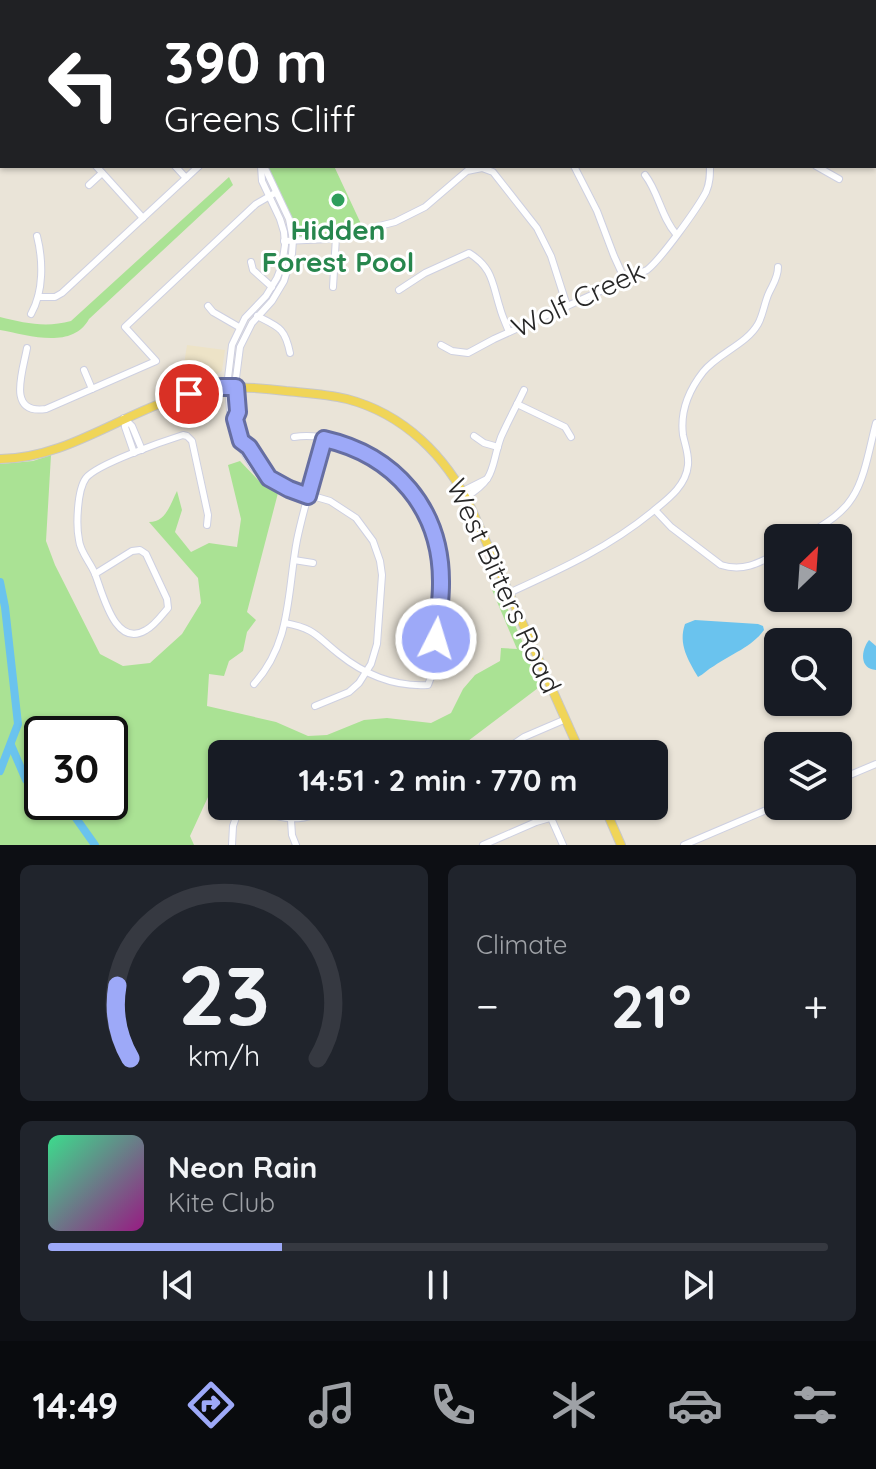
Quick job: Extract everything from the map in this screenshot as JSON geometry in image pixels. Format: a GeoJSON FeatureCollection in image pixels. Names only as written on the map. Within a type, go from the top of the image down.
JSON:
{"type":"FeatureCollection","features":[{"type":"Feature","properties":{"kind":"main road","name":"West Bitters Road"},"geometry":{"type":"LineString","coordinates":[[0,459],[50,451],[124,418],[201,390],[248,386],[337,397],[383,413],[424,441],[444,462],[465,494],[575,740]]}},
{"type":"Feature","properties":{"kind":"main road"},"geometry":{"type":"LineString","coordinates":[[610,820],[621,845]]}},
{"type":"Feature","properties":{"kind":"street"},"geometry":{"type":"LineString","coordinates":[[98,168],[143,218]]}},
{"type":"Feature","properties":{"kind":"street"},"geometry":{"type":"LineString","coordinates":[[177,168],[186,178]]}},
{"type":"Feature","properties":{"kind":"street"},"geometry":{"type":"LineString","coordinates":[[38,297],[55,297],[62,293],[197,168]]}},
{"type":"Feature","properties":{"kind":"street"},"geometry":{"type":"LineString","coordinates":[[232,387],[246,331],[288,273],[292,254],[289,219],[262,181],[263,168]]}},
{"type":"Feature","properties":{"kind":"street"},"geometry":{"type":"LineString","coordinates":[[284,241],[336,237],[395,222],[437,198],[467,171],[482,168],[493,172],[537,228],[551,256],[567,306]]}},
{"type":"Feature","properties":{"kind":"street"},"geometry":{"type":"LineString","coordinates":[[575,168],[597,211],[625,280]]}},
{"type":"Feature","properties":{"kind":"street","name":"Wolf Creek"},"geometry":{"type":"LineString","coordinates":[[441,345],[452,351],[468,353],[651,267],[704,194],[710,180],[710,168]]}},
{"type":"Feature","properties":{"kind":"street"},"geometry":{"type":"LineString","coordinates":[[820,168],[839,179]]}},
{"type":"Feature","properties":{"kind":"street"},"geometry":{"type":"LineString","coordinates":[[89,185],[102,173]]}},
{"type":"Feature","properties":{"kind":"street"},"geometry":{"type":"LineString","coordinates":[[645,175],[676,234]]}},
{"type":"Feature","properties":{"kind":"street"},"geometry":{"type":"LineString","coordinates":[[272,195],[284,241],[282,265],[269,298],[239,327],[229,357],[238,412],[235,419],[243,451],[254,461],[259,473],[289,489],[330,501],[356,518],[368,532],[377,551],[382,575],[375,655],[367,672],[349,692],[315,706]]}},
{"type":"Feature","properties":{"kind":"street"},"geometry":{"type":"LineString","coordinates":[[27,348],[20,397],[34,410],[46,409],[156,361],[125,327],[256,204],[272,195]]}},
{"type":"Feature","properties":{"kind":"street"},"geometry":{"type":"LineString","coordinates":[[31,314],[38,297],[41,271],[37,236]]}},
{"type":"Feature","properties":{"kind":"street"},"geometry":{"type":"LineString","coordinates":[[333,287],[336,237]]}},
{"type":"Feature","properties":{"kind":"street"},"geometry":{"type":"LineString","coordinates":[[399,290],[413,279],[469,253],[489,272],[509,332]]}},
{"type":"Feature","properties":{"kind":"street"},"geometry":{"type":"LineString","coordinates":[[251,262],[253,270],[272,287]]}},
{"type":"Feature","properties":{"kind":"street"},"geometry":{"type":"LineString","coordinates":[[509,593],[610,543],[676,491],[685,479],[689,458],[683,421],[689,395],[705,369],[755,328],[777,279],[778,267]]}},
{"type":"Feature","properties":{"kind":"street"},"geometry":{"type":"LineString","coordinates":[[208,306],[239,327]]}},
{"type":"Feature","properties":{"kind":"street"},"geometry":{"type":"LineString","coordinates":[[257,316],[282,330],[290,353]]}},
{"type":"Feature","properties":{"kind":"street"},"geometry":{"type":"LineString","coordinates":[[84,370],[92,389]]}},
{"type":"Feature","properties":{"kind":"street"},"geometry":{"type":"LineString","coordinates":[[465,494],[487,479],[524,390]]}},
{"type":"Feature","properties":{"kind":"street"},"geometry":{"type":"LineString","coordinates":[[517,404],[565,427],[571,437]]}},
{"type":"Feature","properties":{"kind":"street"},"geometry":{"type":"LineString","coordinates":[[124,418],[132,426],[142,450]]}},
{"type":"Feature","properties":{"kind":"street"},"geometry":{"type":"LineString","coordinates":[[124,418],[134,453]]}},
{"type":"Feature","properties":{"kind":"street"},"geometry":{"type":"LineString","coordinates":[[823,524],[852,498],[876,423]]}},
{"type":"Feature","properties":{"kind":"street"},"geometry":{"type":"LineString","coordinates":[[95,574],[132,551],[140,550],[146,554],[157,576],[168,608],[147,630],[135,634],[123,631],[115,622],[78,540],[81,487],[85,478],[95,470],[159,442],[183,435],[192,441],[208,515],[207,525]]}},
{"type":"Feature","properties":{"kind":"street"},"geometry":{"type":"LineString","coordinates":[[474,436],[498,447]]}},
{"type":"Feature","properties":{"kind":"street"},"geometry":{"type":"LineString","coordinates":[[285,623],[316,633],[336,652],[367,672],[399,683],[428,685],[433,669],[441,582],[439,557],[429,520],[405,483],[382,463],[351,446],[324,439],[294,437]]}},
{"type":"Feature","properties":{"kind":"street"},"geometry":{"type":"LineString","coordinates":[[254,684],[273,659],[285,623],[297,542],[324,439]]}},
{"type":"Feature","properties":{"kind":"street"},"geometry":{"type":"LineString","coordinates":[[655,510],[671,527],[721,565],[749,567],[764,560]]}},
{"type":"Feature","properties":{"kind":"street"},"geometry":{"type":"LineString","coordinates":[[294,560],[313,563]]}},
{"type":"Feature","properties":{"kind":"street"},"geometry":{"type":"LineString","coordinates":[[436,639],[467,641]]}},
{"type":"Feature","properties":{"kind":"street"},"geometry":{"type":"LineString","coordinates":[[520,740],[566,719]]}},
{"type":"Feature","properties":{"kind":"street"},"geometry":{"type":"LineString","coordinates":[[852,774],[876,764]]}},
{"type":"Feature","properties":{"kind":"street"},"geometry":{"type":"LineString","coordinates":[[684,845],[764,811]]}},
{"type":"Feature","properties":{"kind":"street"},"geometry":{"type":"LineString","coordinates":[[232,845],[235,820]]}},
{"type":"Feature","properties":{"kind":"street"},"geometry":{"type":"LineString","coordinates":[[291,820],[296,845]]}},
{"type":"Feature","properties":{"kind":"street"},"geometry":{"type":"LineString","coordinates":[[483,845],[546,820]]}},
{"type":"Feature","properties":{"kind":"street"},"geometry":{"type":"LineString","coordinates":[[552,820],[563,845]]}},
{"type":"Feature","properties":{"kind":"shaded area"},"geometry":{"type":"Polygon","coordinates":[[[187,345],[225,350],[222,371],[209,378],[181,384],[187,345]]]}},
{"type":"Feature","properties":{"kind":"green space"},"geometry":{"type":"Polygon","coordinates":[[[269,168],[335,168],[362,226],[334,235],[296,236],[287,208],[269,168]]]}},
{"type":"Feature","properties":{"kind":"green space"},"geometry":{"type":"Polygon","coordinates":[[[229,177],[233,185],[81,329],[49,338],[0,330],[0,317],[26,323],[71,321],[229,177]]]}},
{"type":"Feature","properties":{"kind":"green space"},"geometry":{"type":"Polygon","coordinates":[[[51,455],[46,541],[100,654],[123,666],[150,663],[182,634],[201,603],[198,578],[149,522],[163,516],[177,491],[182,510],[175,532],[191,552],[209,543],[237,547],[241,519],[228,465],[240,461],[260,482],[278,493],[247,612],[256,620],[247,632],[243,651],[229,661],[224,676],[209,674],[207,706],[276,722],[308,736],[327,735],[364,720],[387,718],[431,723],[451,713],[463,689],[475,675],[500,661],[501,648],[517,649],[490,585],[496,583],[542,685],[469,740],[208,740],[208,797],[190,836],[194,845],[0,845],[0,464],[33,461],[51,455]]]}},
{"type":"Feature","properties":{"kind":"water"},"geometry":{"type":"Polygon","coordinates":[[[695,620],[758,624],[764,630],[747,646],[698,677],[683,645],[685,624],[695,620]]]}},
{"type":"Feature","properties":{"kind":"water"},"geometry":{"type":"Polygon","coordinates":[[[869,640],[876,646],[876,670],[864,663],[864,649],[869,640]]]}},
{"type":"Feature","properties":{"kind":"waterway"},"geometry":{"type":"LineString","coordinates":[[0,582],[18,724],[0,771]]}},
{"type":"Feature","properties":{"kind":"waterway"},"geometry":{"type":"LineString","coordinates":[[11,745],[24,775]]}},
{"type":"Feature","properties":{"kind":"waterway"},"geometry":{"type":"LineString","coordinates":[[77,820],[95,845]]}},
{"type":"Feature","properties":{"kind":"place","name":"Hidden Forest Pool"},"geometry":{"type":"Point","coordinates":[338,200]}},
{"type":"Feature","properties":{"kind":"route"},"geometry":{"type":"LineString","coordinates":[[189,394],[236,387],[238,412],[235,419],[241,441],[249,447],[269,478],[289,489],[308,496],[324,439],[361,451],[382,463],[405,483],[429,520],[439,557],[441,582],[436,639]]}}]}
